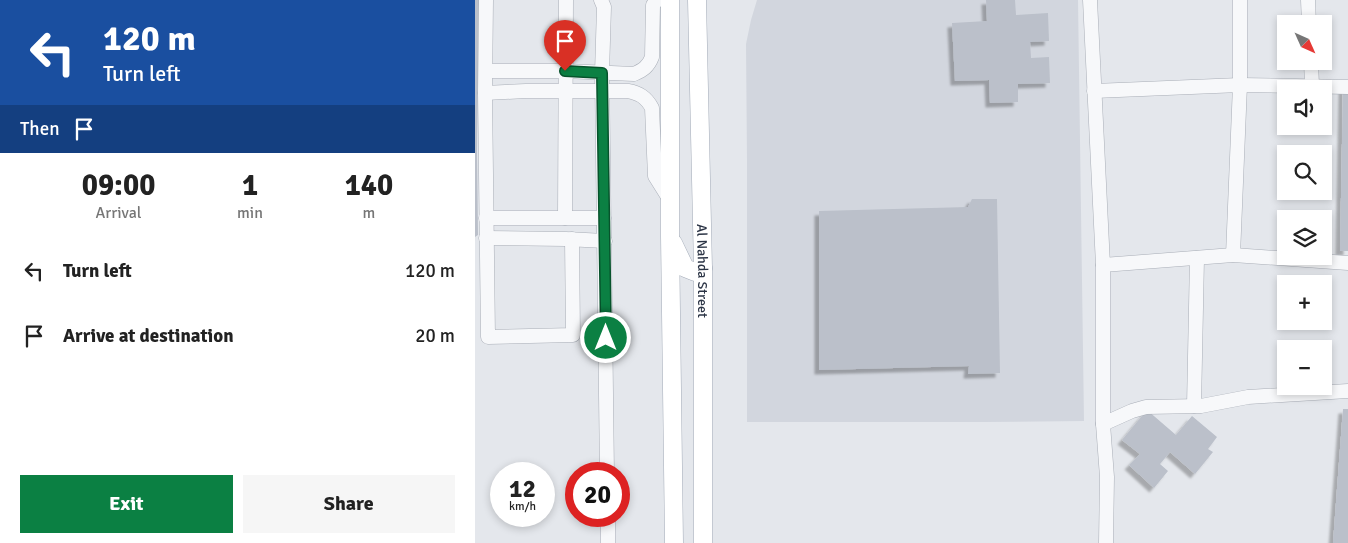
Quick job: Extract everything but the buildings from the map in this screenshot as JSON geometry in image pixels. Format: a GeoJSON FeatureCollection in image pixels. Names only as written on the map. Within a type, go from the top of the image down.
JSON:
{"type":"FeatureCollection","features":[{"type":"Feature","properties":{"kind":"main road"},"geometry":{"type":"LineString","coordinates":[[670,0],[670,236],[674,543]]}},
{"type":"Feature","properties":{"kind":"main road","name":"Al Nahda Street"},"geometry":{"type":"LineString","coordinates":[[697,0],[703,268],[703,543]]}},
{"type":"Feature","properties":{"kind":"main road"},"geometry":{"type":"LineString","coordinates":[[670,236],[685,268],[695,272],[703,268]]}},
{"type":"Feature","properties":{"kind":"street"},"geometry":{"type":"LineString","coordinates":[[486,0],[486,238],[481,276],[487,337],[573,335],[572,239]]}},
{"type":"Feature","properties":{"kind":"street"},"geometry":{"type":"LineString","coordinates":[[565,218],[566,0]]}},
{"type":"Feature","properties":{"kind":"street"},"geometry":{"type":"LineString","coordinates":[[486,71],[565,71],[634,74],[642,71],[649,65],[652,57],[653,5],[657,0]]}},
{"type":"Feature","properties":{"kind":"street"},"geometry":{"type":"LineString","coordinates":[[1090,0],[1103,265],[1103,424],[1107,478],[1106,543]]}},
{"type":"Feature","properties":{"kind":"street"},"geometry":{"type":"LineString","coordinates":[[1233,255],[1240,85],[1240,0]]}},
{"type":"Feature","properties":{"kind":"street"},"geometry":{"type":"LineString","coordinates":[[1308,0],[1309,15]]}},
{"type":"Feature","properties":{"kind":"street"},"geometry":{"type":"LineString","coordinates":[[604,2],[602,73],[607,462]]}},
{"type":"Feature","properties":{"kind":"street"},"geometry":{"type":"LineString","coordinates":[[1094,91],[1240,85],[1277,86]]}},
{"type":"Feature","properties":{"kind":"street"},"geometry":{"type":"LineString","coordinates":[[1332,87],[1348,87]]}},
{"type":"Feature","properties":{"kind":"street"},"geometry":{"type":"LineString","coordinates":[[485,93],[628,91],[643,96],[652,108],[655,176],[670,200]]}},
{"type":"Feature","properties":{"kind":"street"},"geometry":{"type":"LineString","coordinates":[[486,218],[604,218]]}},
{"type":"Feature","properties":{"kind":"street"},"geometry":{"type":"LineString","coordinates":[[486,238],[605,241]]}},
{"type":"Feature","properties":{"kind":"street"},"geometry":{"type":"LineString","coordinates":[[1103,265],[1233,255],[1348,262]]}},
{"type":"Feature","properties":{"kind":"street"},"geometry":{"type":"LineString","coordinates":[[1194,406],[1197,258]]}},
{"type":"Feature","properties":{"kind":"street"},"geometry":{"type":"LineString","coordinates":[[1103,424],[1146,407],[1194,406],[1248,397],[1348,391]]}},
{"type":"Feature","properties":{"kind":"street"},"geometry":{"type":"LineString","coordinates":[[608,527],[608,543]]}},
{"type":"Feature","properties":{"kind":"shaded area"},"geometry":{"type":"Polygon","coordinates":[[[757,0],[1078,0],[1084,421],[747,422],[746,44],[757,0]]]}},
{"type":"Feature","properties":{"kind":"route"},"geometry":{"type":"LineString","coordinates":[[565,71],[602,73],[606,338]]}}]}
